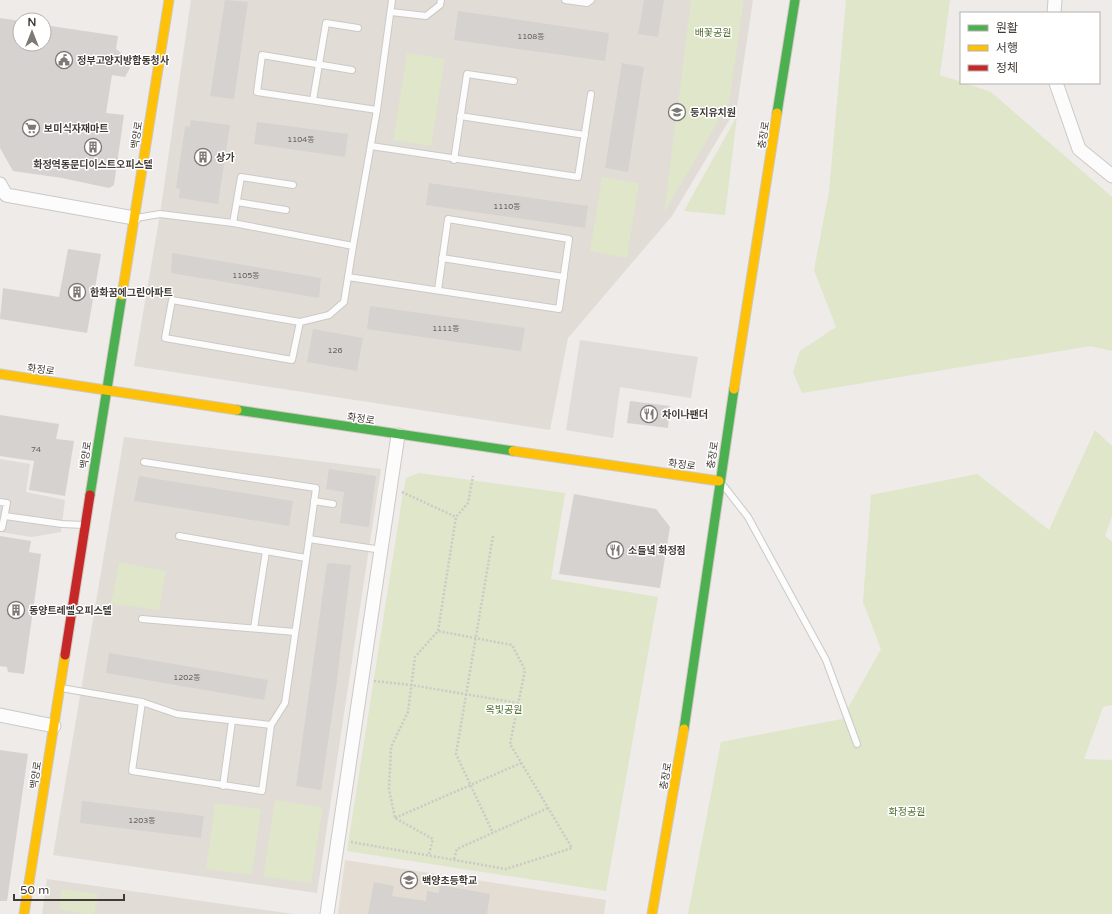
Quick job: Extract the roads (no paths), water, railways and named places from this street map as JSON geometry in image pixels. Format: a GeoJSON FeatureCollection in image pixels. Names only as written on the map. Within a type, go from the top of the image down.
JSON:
{"type":"FeatureCollection","features":[{"type":"Feature","properties":{"kind":"main road","name":"백양로"},"geometry":{"type":"LineString","coordinates":[[24,914],[170,0]]}},
{"type":"Feature","properties":{"kind":"main road","name":"충장로"},"geometry":{"type":"LineString","coordinates":[[652,914],[682,744],[719,481],[795,0]]}},
{"type":"Feature","properties":{"kind":"main road","name":"화정로"},"geometry":{"type":"LineString","coordinates":[[0,374],[107,389],[398,435],[719,481]]}},
{"type":"Feature","properties":{"kind":"street"},"geometry":{"type":"LineString","coordinates":[[1054,12],[1055,0]]}},
{"type":"Feature","properties":{"kind":"street"},"geometry":{"type":"LineString","coordinates":[[1056,84],[1079,149],[1112,176]]}},
{"type":"Feature","properties":{"kind":"street"},"geometry":{"type":"LineString","coordinates":[[0,184],[6,195],[134,218]]}},
{"type":"Feature","properties":{"kind":"street"},"geometry":{"type":"LineString","coordinates":[[327,914],[398,435]]}},
{"type":"Feature","properties":{"kind":"street"},"geometry":{"type":"LineString","coordinates":[[0,715],[54,726]]}},
{"type":"Feature","properties":{"kind":"lane"},"geometry":{"type":"LineString","coordinates":[[300,322],[292,360],[165,338],[172,300],[300,322],[329,315],[344,302],[377,110],[392,0]]}},
{"type":"Feature","properties":{"kind":"lane"},"geometry":{"type":"LineString","coordinates":[[391,12],[426,16],[440,5],[441,0]]}},
{"type":"Feature","properties":{"kind":"lane"},"geometry":{"type":"LineString","coordinates":[[565,0],[587,3],[591,0]]}},
{"type":"Feature","properties":{"kind":"lane"},"geometry":{"type":"LineString","coordinates":[[313,100],[326,23],[358,28]]}},
{"type":"Feature","properties":{"kind":"lane"},"geometry":{"type":"LineString","coordinates":[[352,70],[262,55],[257,92],[377,110]]}},
{"type":"Feature","properties":{"kind":"lane"},"geometry":{"type":"LineString","coordinates":[[454,160],[467,74],[514,81]]}},
{"type":"Feature","properties":{"kind":"lane"},"geometry":{"type":"LineString","coordinates":[[371,146],[454,160],[578,177],[591,94]]}},
{"type":"Feature","properties":{"kind":"lane"},"geometry":{"type":"LineString","coordinates":[[460,116],[584,135]]}},
{"type":"Feature","properties":{"kind":"lane"},"geometry":{"type":"LineString","coordinates":[[234,223],[241,177],[293,185]]}},
{"type":"Feature","properties":{"kind":"lane"},"geometry":{"type":"LineString","coordinates":[[237,202],[286,210]]}},
{"type":"Feature","properties":{"kind":"lane"},"geometry":{"type":"LineString","coordinates":[[134,218],[160,214],[234,223],[353,246]]}},
{"type":"Feature","properties":{"kind":"lane"},"geometry":{"type":"LineString","coordinates":[[348,276],[559,309],[569,239],[448,219],[438,290]]}},
{"type":"Feature","properties":{"kind":"lane"},"geometry":{"type":"LineString","coordinates":[[442,258],[564,277]]}},
{"type":"Feature","properties":{"kind":"lane"},"geometry":{"type":"LineString","coordinates":[[142,702],[132,772],[262,791],[271,725],[285,703],[316,488],[144,462]]}},
{"type":"Feature","properties":{"kind":"lane"},"geometry":{"type":"LineString","coordinates":[[719,481],[748,517],[826,660],[858,744]]}},
{"type":"Feature","properties":{"kind":"lane"},"geometry":{"type":"LineString","coordinates":[[314,501],[334,504]]}},
{"type":"Feature","properties":{"kind":"lane"},"geometry":{"type":"LineString","coordinates":[[0,502],[7,503],[2,528],[0,528]]}},
{"type":"Feature","properties":{"kind":"lane"},"geometry":{"type":"LineString","coordinates":[[5,516],[62,524],[86,525]]}},
{"type":"Feature","properties":{"kind":"lane"},"geometry":{"type":"LineString","coordinates":[[179,536],[306,558]]}},
{"type":"Feature","properties":{"kind":"lane"},"geometry":{"type":"LineString","coordinates":[[309,539],[382,550]]}},
{"type":"Feature","properties":{"kind":"lane"},"geometry":{"type":"LineString","coordinates":[[254,628],[266,551]]}},
{"type":"Feature","properties":{"kind":"lane"},"geometry":{"type":"LineString","coordinates":[[142,619],[295,632]]}},
{"type":"Feature","properties":{"kind":"lane"},"geometry":{"type":"LineString","coordinates":[[60,688],[142,702],[177,714],[271,725]]}},
{"type":"Feature","properties":{"kind":"lane"},"geometry":{"type":"LineString","coordinates":[[223,786],[232,721]]}},
{"type":"Feature","properties":{"kind":"place","name":"정부고양지방합동청사"},"geometry":{"type":"Point","coordinates":[64,60]}},
{"type":"Feature","properties":{"kind":"place","name":"둥지유치원"},"geometry":{"type":"Point","coordinates":[677,112]}},
{"type":"Feature","properties":{"kind":"place","name":"보미식자재마트"},"geometry":{"type":"Point","coordinates":[31,128]}},
{"type":"Feature","properties":{"kind":"place","name":"화정역동문디이스트오피스텔"},"geometry":{"type":"Point","coordinates":[93,147]}},
{"type":"Feature","properties":{"kind":"place","name":"상가"},"geometry":{"type":"Point","coordinates":[203,157]}},
{"type":"Feature","properties":{"kind":"place","name":"한화꿈에그린아파트"},"geometry":{"type":"Point","coordinates":[77,292]}},
{"type":"Feature","properties":{"kind":"place","name":"차이나팬더"},"geometry":{"type":"Point","coordinates":[649,414]}},
{"type":"Feature","properties":{"kind":"place","name":"소들녘 화정점"},"geometry":{"type":"Point","coordinates":[615,550]}},
{"type":"Feature","properties":{"kind":"place","name":"동양트레벨오피스텔"},"geometry":{"type":"Point","coordinates":[16,610]}},
{"type":"Feature","properties":{"kind":"place","name":"백양초등학교"},"geometry":{"type":"Point","coordinates":[409,880]}},
{"type":"Feature","properties":{"kind":"park label","name":"배꽃공원"},"geometry":{"type":"Point","coordinates":[713,32]}},
{"type":"Feature","properties":{"kind":"park label","name":"옥빛공원"},"geometry":{"type":"Point","coordinates":[504,709]}},
{"type":"Feature","properties":{"kind":"park label","name":"화정공원"},"geometry":{"type":"Point","coordinates":[907,811]}}]}
